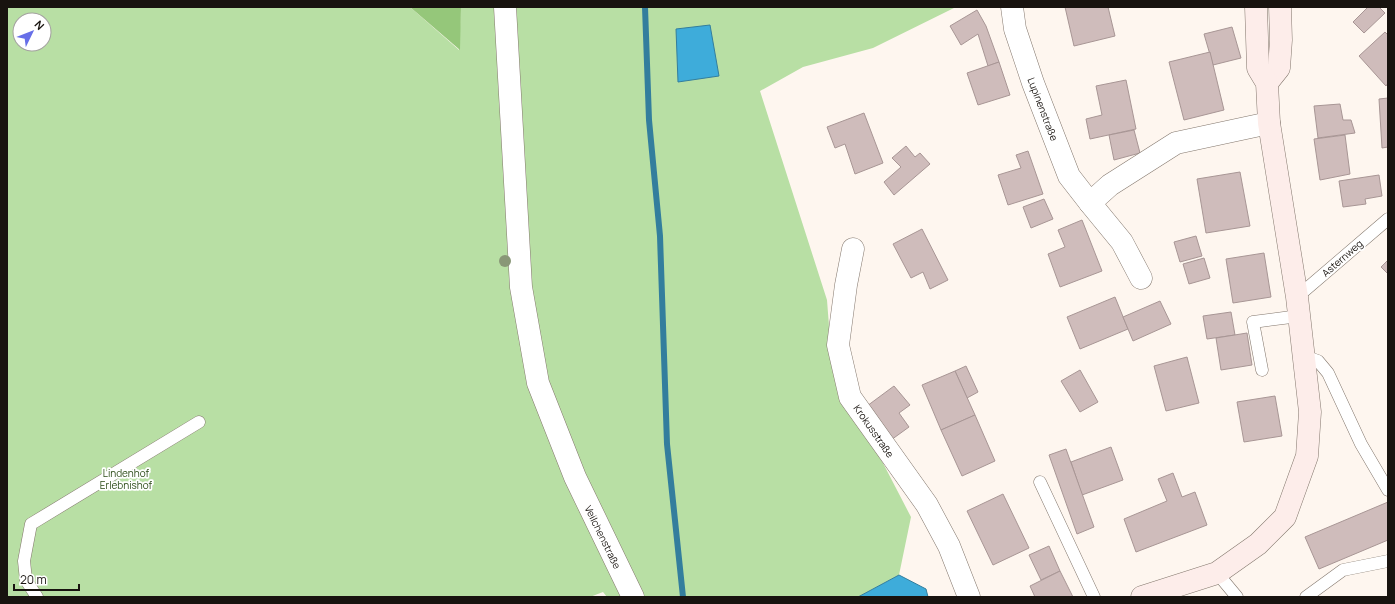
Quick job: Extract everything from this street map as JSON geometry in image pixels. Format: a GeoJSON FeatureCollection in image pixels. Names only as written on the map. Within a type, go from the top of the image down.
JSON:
{"type":"FeatureCollection","features":[{"type":"Feature","properties":{"kind":"main road"},"geometry":{"type":"LineString","coordinates":[[1142,597],[1217,573],[1258,544],[1285,517],[1307,456],[1310,412],[1304,356],[1298,306],[1269,123],[1267,83],[1258,68],[1256,7]]}},
{"type":"Feature","properties":{"kind":"main road"},"geometry":{"type":"LineString","coordinates":[[1267,83],[1278,68],[1281,40],[1280,7]]}},
{"type":"Feature","properties":{"kind":"street","name":"Veilchenstraße"},"geometry":{"type":"LineString","coordinates":[[505,7],[521,287],[538,383],[575,478],[633,597]]}},
{"type":"Feature","properties":{"kind":"street","name":"Lupinenstraße"},"geometry":{"type":"LineString","coordinates":[[1012,7],[1015,29],[1033,83],[1069,176],[1122,242],[1141,278]]}},
{"type":"Feature","properties":{"kind":"street"},"geometry":{"type":"LineString","coordinates":[[1090,203],[1110,185],[1176,143],[1269,123]]}},
{"type":"Feature","properties":{"kind":"street","name":"Krokusstraße"},"geometry":{"type":"LineString","coordinates":[[853,249],[846,285],[838,345],[850,397],[927,505],[949,546],[969,597]]}},
{"type":"Feature","properties":{"kind":"lane","name":"Asternweg"},"geometry":{"type":"LineString","coordinates":[[1298,306],[1388,219]]}},
{"type":"Feature","properties":{"kind":"lane"},"geometry":{"type":"LineString","coordinates":[[1262,370],[1253,322],[1298,306]]}},
{"type":"Feature","properties":{"kind":"lane"},"geometry":{"type":"LineString","coordinates":[[1304,356],[1318,361],[1328,373],[1361,444],[1377,474],[1388,490]]}},
{"type":"Feature","properties":{"kind":"lane"},"geometry":{"type":"LineString","coordinates":[[37,597],[26,580],[24,561],[31,524],[199,422]]}},
{"type":"Feature","properties":{"kind":"lane"},"geometry":{"type":"LineString","coordinates":[[1040,482],[1094,597]]}},
{"type":"Feature","properties":{"kind":"lane"},"geometry":{"type":"LineString","coordinates":[[1306,597],[1343,570],[1388,561]]}},
{"type":"Feature","properties":{"kind":"lane"},"geometry":{"type":"LineString","coordinates":[[1217,573],[1237,597]]}},
{"type":"Feature","properties":{"kind":"green space","name":"Lindenhof Erlebnishof"},"geometry":{"type":"Polygon","coordinates":[[[7,7],[410,7],[459,50],[461,7],[956,7],[873,48],[803,67],[760,91],[827,300],[832,365],[911,517],[899,575],[858,597],[607,597],[603,592],[590,597],[7,597],[7,7]]]}},
{"type":"Feature","properties":{"kind":"green space"},"geometry":{"type":"Polygon","coordinates":[[[410,7],[461,7],[460,50],[410,7]]]}},
{"type":"Feature","properties":{"kind":"water"},"geometry":{"type":"Polygon","coordinates":[[[710,25],[719,76],[678,82],[676,29],[710,25]]]}},
{"type":"Feature","properties":{"kind":"water"},"geometry":{"type":"Polygon","coordinates":[[[899,575],[926,589],[928,597],[858,597],[899,575]]]}},
{"type":"Feature","properties":{"kind":"building"},"geometry":{"type":"Polygon","coordinates":[[[1065,7],[1108,7],[1115,36],[1074,46],[1065,7]]]}},
{"type":"Feature","properties":{"kind":"building"},"geometry":{"type":"Polygon","coordinates":[[[1368,7],[1379,7],[1385,13],[1364,33],[1353,22],[1368,7]]]}},
{"type":"Feature","properties":{"kind":"building"},"geometry":{"type":"Polygon","coordinates":[[[977,10],[986,26],[999,62],[988,66],[978,34],[961,45],[950,26],[977,10]]]}},
{"type":"Feature","properties":{"kind":"building"},"geometry":{"type":"Polygon","coordinates":[[[1232,27],[1241,58],[1213,65],[1204,34],[1232,27]]]}},
{"type":"Feature","properties":{"kind":"building"},"geometry":{"type":"Polygon","coordinates":[[[1385,32],[1388,35],[1388,83],[1386,86],[1359,56],[1385,32]]]}},
{"type":"Feature","properties":{"kind":"building"},"geometry":{"type":"Polygon","coordinates":[[[1210,52],[1224,110],[1184,120],[1169,62],[1210,52]]]}},
{"type":"Feature","properties":{"kind":"building"},"geometry":{"type":"Polygon","coordinates":[[[999,62],[1010,95],[978,105],[967,73],[999,62]]]}},
{"type":"Feature","properties":{"kind":"building"},"geometry":{"type":"Polygon","coordinates":[[[1126,80],[1136,129],[1090,139],[1086,119],[1102,115],[1096,86],[1126,80]]]}},
{"type":"Feature","properties":{"kind":"building"},"geometry":{"type":"Polygon","coordinates":[[[1388,98],[1388,147],[1382,148],[1379,99],[1388,98]]]}},
{"type":"Feature","properties":{"kind":"building"},"geometry":{"type":"Polygon","coordinates":[[[1340,104],[1343,120],[1351,120],[1355,133],[1318,138],[1314,106],[1340,104]]]}},
{"type":"Feature","properties":{"kind":"building"},"geometry":{"type":"Polygon","coordinates":[[[864,113],[883,163],[855,174],[845,144],[835,148],[827,127],[864,113]]]}},
{"type":"Feature","properties":{"kind":"building"},"geometry":{"type":"Polygon","coordinates":[[[1134,130],[1140,153],[1114,160],[1109,135],[1134,130]]]}},
{"type":"Feature","properties":{"kind":"building"},"geometry":{"type":"Polygon","coordinates":[[[1345,135],[1350,174],[1320,180],[1314,139],[1345,135]]]}},
{"type":"Feature","properties":{"kind":"building"},"geometry":{"type":"Polygon","coordinates":[[[906,146],[915,157],[920,153],[930,164],[894,195],[884,182],[901,167],[892,158],[906,146]]]}},
{"type":"Feature","properties":{"kind":"building"},"geometry":{"type":"Polygon","coordinates":[[[1028,151],[1043,194],[1008,205],[998,175],[1021,168],[1016,155],[1028,151]]]}},
{"type":"Feature","properties":{"kind":"building"},"geometry":{"type":"Polygon","coordinates":[[[1240,172],[1250,226],[1206,233],[1197,179],[1240,172]]]}},
{"type":"Feature","properties":{"kind":"building"},"geometry":{"type":"Polygon","coordinates":[[[1379,175],[1382,196],[1365,199],[1366,204],[1343,207],[1339,181],[1379,175]]]}},
{"type":"Feature","properties":{"kind":"building"},"geometry":{"type":"Polygon","coordinates":[[[1044,199],[1053,219],[1031,228],[1023,207],[1044,199]]]}},
{"type":"Feature","properties":{"kind":"building"},"geometry":{"type":"Polygon","coordinates":[[[1082,220],[1102,271],[1060,287],[1048,254],[1065,247],[1058,230],[1082,220]]]}},
{"type":"Feature","properties":{"kind":"building"},"geometry":{"type":"Polygon","coordinates":[[[922,229],[948,280],[930,289],[923,272],[911,278],[893,244],[922,229]]]}},
{"type":"Feature","properties":{"kind":"building"},"geometry":{"type":"Polygon","coordinates":[[[1196,236],[1202,256],[1180,262],[1174,242],[1196,236]]]}},
{"type":"Feature","properties":{"kind":"building"},"geometry":{"type":"Polygon","coordinates":[[[1264,253],[1271,297],[1233,303],[1226,259],[1264,253]]]}},
{"type":"Feature","properties":{"kind":"building"},"geometry":{"type":"Polygon","coordinates":[[[1204,258],[1210,278],[1189,284],[1183,264],[1204,258]]]}},
{"type":"Feature","properties":{"kind":"building"},"geometry":{"type":"Polygon","coordinates":[[[1388,260],[1388,274],[1381,267],[1388,260]]]}},
{"type":"Feature","properties":{"kind":"building"},"geometry":{"type":"Polygon","coordinates":[[[1115,297],[1128,329],[1080,349],[1067,317],[1115,297]]]}},
{"type":"Feature","properties":{"kind":"building"},"geometry":{"type":"Polygon","coordinates":[[[1160,301],[1171,324],[1133,341],[1123,317],[1160,301]]]}},
{"type":"Feature","properties":{"kind":"building"},"geometry":{"type":"Polygon","coordinates":[[[1231,312],[1235,335],[1207,339],[1203,316],[1231,312]]]}},
{"type":"Feature","properties":{"kind":"building"},"geometry":{"type":"Polygon","coordinates":[[[1247,333],[1252,365],[1221,370],[1216,338],[1247,333]]]}},
{"type":"Feature","properties":{"kind":"building"},"geometry":{"type":"Polygon","coordinates":[[[1187,357],[1199,403],[1166,411],[1154,366],[1187,357]]]}},
{"type":"Feature","properties":{"kind":"building"},"geometry":{"type":"Polygon","coordinates":[[[966,366],[978,392],[967,398],[955,371],[966,366]]]}},
{"type":"Feature","properties":{"kind":"building"},"geometry":{"type":"Polygon","coordinates":[[[1080,370],[1098,402],[1080,412],[1061,381],[1080,370]]]}},
{"type":"Feature","properties":{"kind":"building"},"geometry":{"type":"Polygon","coordinates":[[[955,371],[975,415],[941,430],[922,385],[955,371]]]}},
{"type":"Feature","properties":{"kind":"building"},"geometry":{"type":"Polygon","coordinates":[[[894,386],[910,405],[899,413],[909,427],[891,440],[867,406],[894,386]]]}},
{"type":"Feature","properties":{"kind":"building"},"geometry":{"type":"Polygon","coordinates":[[[1275,396],[1282,436],[1244,442],[1237,402],[1275,396]]]}},
{"type":"Feature","properties":{"kind":"building"},"geometry":{"type":"Polygon","coordinates":[[[975,415],[995,461],[962,476],[941,430],[975,415]]]}},
{"type":"Feature","properties":{"kind":"building"},"geometry":{"type":"Polygon","coordinates":[[[1111,447],[1123,480],[1082,495],[1071,462],[1111,447]]]}},
{"type":"Feature","properties":{"kind":"building"},"geometry":{"type":"Polygon","coordinates":[[[1066,449],[1094,527],[1077,534],[1049,455],[1066,449]]]}},
{"type":"Feature","properties":{"kind":"building"},"geometry":{"type":"Polygon","coordinates":[[[1173,473],[1182,497],[1195,492],[1207,525],[1136,552],[1124,519],[1167,501],[1158,479],[1173,473]]]}},
{"type":"Feature","properties":{"kind":"building"},"geometry":{"type":"Polygon","coordinates":[[[1003,494],[1029,548],[993,565],[967,511],[1003,494]]]}},
{"type":"Feature","properties":{"kind":"building"},"geometry":{"type":"Polygon","coordinates":[[[1388,502],[1388,540],[1319,569],[1305,537],[1388,502]]]}},
{"type":"Feature","properties":{"kind":"building"},"geometry":{"type":"Polygon","coordinates":[[[1049,546],[1060,571],[1041,580],[1029,555],[1049,546]]]}},
{"type":"Feature","properties":{"kind":"building"},"geometry":{"type":"Polygon","coordinates":[[[1060,571],[1073,597],[1035,597],[1030,586],[1060,571]]]}},
{"type":"Feature","properties":{"kind":"waterway"},"geometry":{"type":"LineString","coordinates":[[645,7],[649,120],[660,236],[667,444],[683,597]]}}]}
